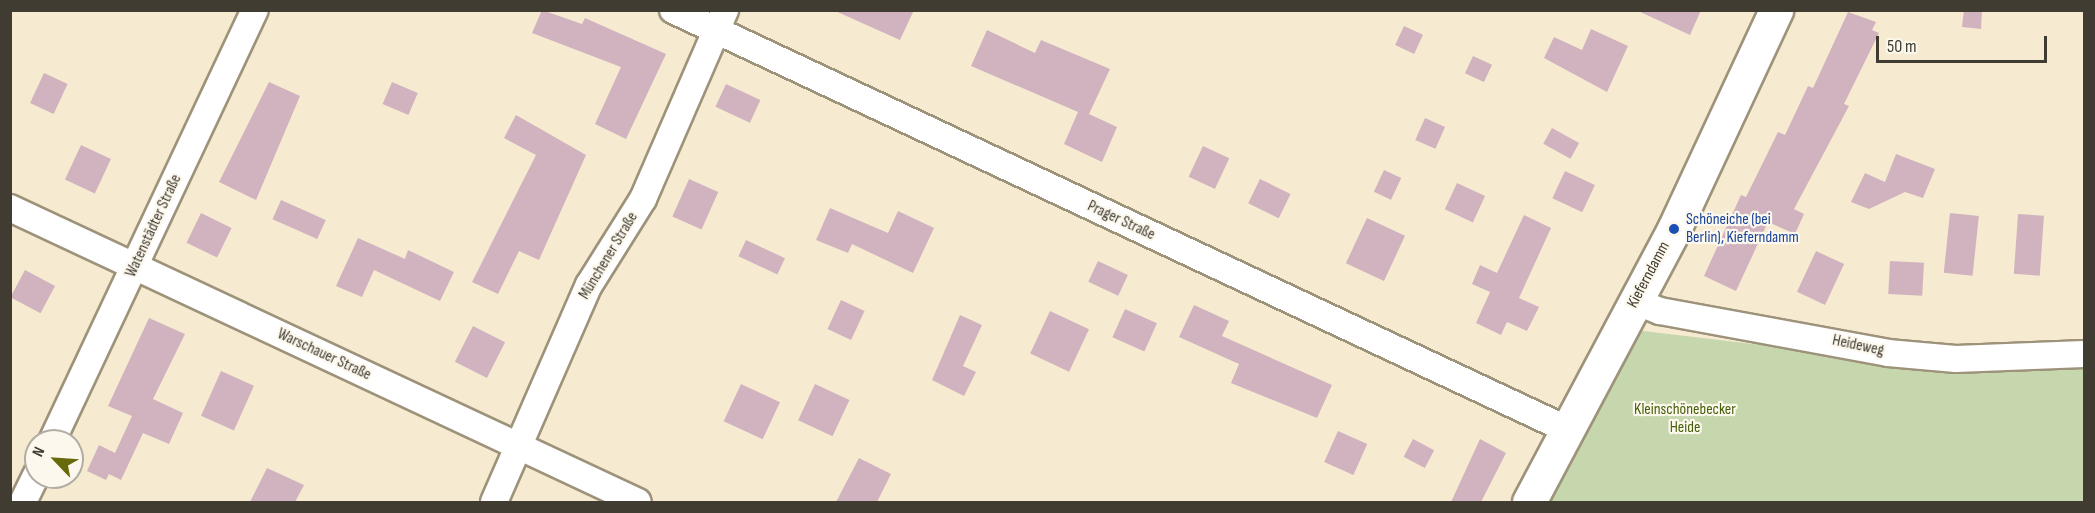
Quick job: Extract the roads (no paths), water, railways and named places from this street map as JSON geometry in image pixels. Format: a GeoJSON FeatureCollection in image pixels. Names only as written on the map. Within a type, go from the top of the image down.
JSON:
{"type":"FeatureCollection","features":[{"type":"Feature","properties":{"kind":"street","name":"Watenstädter Straße"},"geometry":{"type":"LineString","coordinates":[[58,429],[255,10]]}},
{"type":"Feature","properties":{"kind":"street","name":"Prager Straße"},"geometry":{"type":"LineString","coordinates":[[673,10],[720,21],[1570,431]]}},
{"type":"Feature","properties":{"kind":"street","name":"Kieferndamm"},"geometry":{"type":"LineString","coordinates":[[1529,502],[1570,431],[1776,10]]}},
{"type":"Feature","properties":{"kind":"street","name":"Münchener Straße"},"geometry":{"type":"LineString","coordinates":[[494,502],[521,447],[589,285],[643,199],[720,21]]}},
{"type":"Feature","properties":{"kind":"street","name":"Warschauer Straße"},"geometry":{"type":"LineString","coordinates":[[10,208],[638,502]]}},
{"type":"Feature","properties":{"kind":"street","name":"Heideweg"},"geometry":{"type":"LineString","coordinates":[[1635,301],[1660,311],[1888,353],[1956,359],[2085,354]]}},
{"type":"Feature","properties":{"kind":"place","name":"Schöneiche (bei Berlin), Kieferndamm"},"geometry":{"type":"Point","coordinates":[1674,229]}},
{"type":"Feature","properties":{"kind":"park label","name":"Kleinschönebecker Heide"},"geometry":{"type":"Point","coordinates":[1685,419]}}]}
